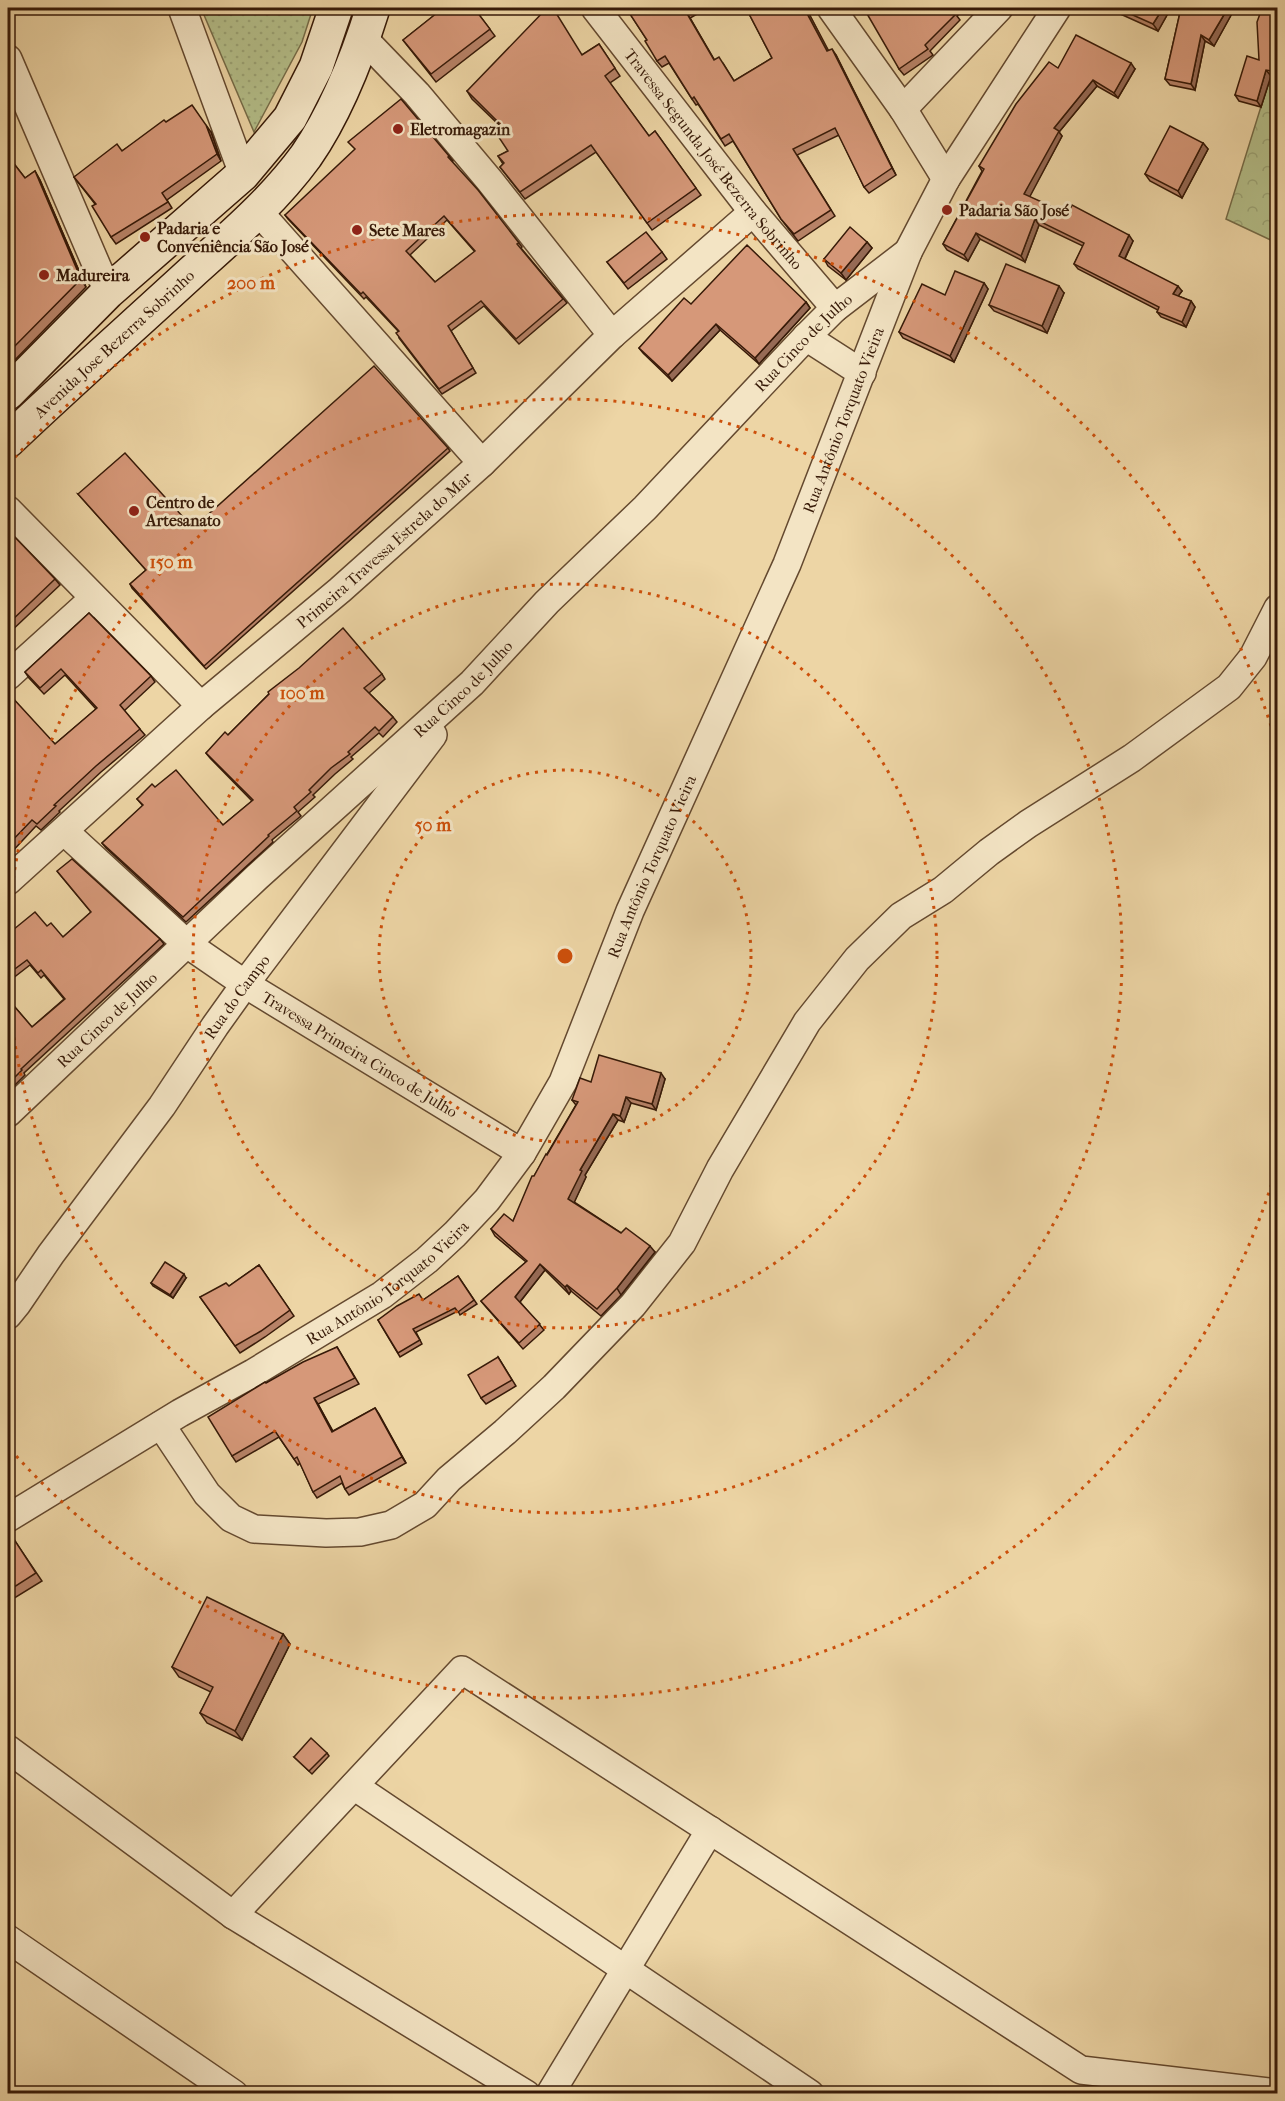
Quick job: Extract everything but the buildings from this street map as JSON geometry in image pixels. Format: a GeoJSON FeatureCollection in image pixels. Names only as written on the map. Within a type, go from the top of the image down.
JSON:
{"type":"FeatureCollection","features":[{"type":"Feature","properties":{"kind":"main road","name":"Avenida Jose Bezerra Sobrinho"},"geometry":{"type":"LineString","coordinates":[[8,393],[108,292],[243,174],[290,118],[316,67],[336,8]]}},
{"type":"Feature","properties":{"kind":"main road","name":"Avenida Jose Bezerra Sobrinho"},"geometry":{"type":"LineString","coordinates":[[8,441],[258,211],[284,183],[306,155],[343,91],[364,39],[373,8]]}},
{"type":"Feature","properties":{"kind":"main road"},"geometry":{"type":"LineString","coordinates":[[243,174],[258,211]]}},
{"type":"Feature","properties":{"kind":"street"},"geometry":{"type":"LineString","coordinates":[[182,8],[243,174]]}},
{"type":"Feature","properties":{"kind":"street","name":"Travessa Segunda José Bezerra Sobrinho"},"geometry":{"type":"LineString","coordinates":[[595,8],[753,212],[835,308]]}},
{"type":"Feature","properties":{"kind":"street"},"geometry":{"type":"LineString","coordinates":[[831,8],[903,109],[946,180]]}},
{"type":"Feature","properties":{"kind":"street"},"geometry":{"type":"LineString","coordinates":[[903,109],[999,8]]}},
{"type":"Feature","properties":{"kind":"street","name":"Rua Antônio Torquato Vieira"},"geometry":{"type":"LineString","coordinates":[[8,1518],[382,1295],[427,1260],[455,1234],[487,1200],[522,1153],[563,1082],[630,911],[787,564],[908,252],[946,180],[1057,8]]}},
{"type":"Feature","properties":{"kind":"street"},"geometry":{"type":"LineString","coordinates":[[364,39],[417,94],[490,181],[612,335]]}},
{"type":"Feature","properties":{"kind":"street"},"geometry":{"type":"LineString","coordinates":[[8,59],[108,292]]}},
{"type":"Feature","properties":{"kind":"street"},"geometry":{"type":"LineString","coordinates":[[258,211],[482,463]]}},
{"type":"Feature","properties":{"kind":"street","name":"Primeira Travessa Estrela do Mar"},"geometry":{"type":"LineString","coordinates":[[8,881],[201,706],[340,590],[482,463],[612,335],[753,212]]}},
{"type":"Feature","properties":{"kind":"street","name":"Rua Cinco de Julho"},"geometry":{"type":"LineString","coordinates":[[8,1113],[257,877],[472,683],[548,602],[645,508],[835,308],[908,252]]}},
{"type":"Feature","properties":{"kind":"street"},"geometry":{"type":"LineString","coordinates":[[806,337],[861,373]]}},
{"type":"Feature","properties":{"kind":"street"},"geometry":{"type":"LineString","coordinates":[[8,510],[201,706]]}},
{"type":"Feature","properties":{"kind":"street"},"geometry":{"type":"LineString","coordinates":[[8,676],[93,598]]}},
{"type":"Feature","properties":{"kind":"street"},"geometry":{"type":"LineString","coordinates":[[161,1425],[207,1494],[231,1518],[254,1529],[326,1533],[360,1532],[392,1525],[426,1505],[449,1479],[505,1432],[554,1386],[633,1305],[682,1243],[720,1169],[807,1022],[857,959],[901,916],[943,890],[989,852],[1028,824],[1148,747],[1229,687],[1253,657],[1278,608]]}},
{"type":"Feature","properties":{"kind":"street","name":"Rua do Campo"},"geometry":{"type":"LineString","coordinates":[[8,1315],[162,1106],[245,984],[472,683]]}},
{"type":"Feature","properties":{"kind":"street","name":"Travessa Primeira Cinco de Julho"},"geometry":{"type":"LineString","coordinates":[[64,831],[187,944],[245,984],[522,1153]]}},
{"type":"Feature","properties":{"kind":"street"},"geometry":{"type":"LineString","coordinates":[[233,1915],[462,1670],[1081,2070],[1278,2093]]}},
{"type":"Feature","properties":{"kind":"street"},"geometry":{"type":"LineString","coordinates":[[8,1749],[233,1915],[526,2094]]}},
{"type":"Feature","properties":{"kind":"street"},"geometry":{"type":"LineString","coordinates":[[354,1786],[810,2094]]}},
{"type":"Feature","properties":{"kind":"street"},"geometry":{"type":"LineString","coordinates":[[550,2094],[710,1830]]}},
{"type":"Feature","properties":{"kind":"street"},"geometry":{"type":"LineString","coordinates":[[8,1939],[234,2094]]}},
{"type":"Feature","properties":{"kind":"green space"},"geometry":{"type":"Polygon","coordinates":[[[201,8],[313,8],[302,42],[254,132],[201,8]]]}},
{"type":"Feature","properties":{"kind":"green space"},"geometry":{"type":"Polygon","coordinates":[[[1268,84],[1277,85],[1277,243],[1226,219],[1268,84]]]}},
{"type":"Feature","properties":{"kind":"place","name":"Eletromagazin"},"geometry":{"type":"Point","coordinates":[398,129]}},
{"type":"Feature","properties":{"kind":"place","name":"Padaria São José"},"geometry":{"type":"Point","coordinates":[947,210]}},
{"type":"Feature","properties":{"kind":"place","name":"Sete Mares"},"geometry":{"type":"Point","coordinates":[357,230]}},
{"type":"Feature","properties":{"kind":"place","name":"Padaria e Conveniência São José"},"geometry":{"type":"Point","coordinates":[145,237]}},
{"type":"Feature","properties":{"kind":"place","name":"Madureira"},"geometry":{"type":"Point","coordinates":[44,275]}},
{"type":"Feature","properties":{"kind":"place","name":"Centro de Artesanato"},"geometry":{"type":"Point","coordinates":[134,511]}}]}
